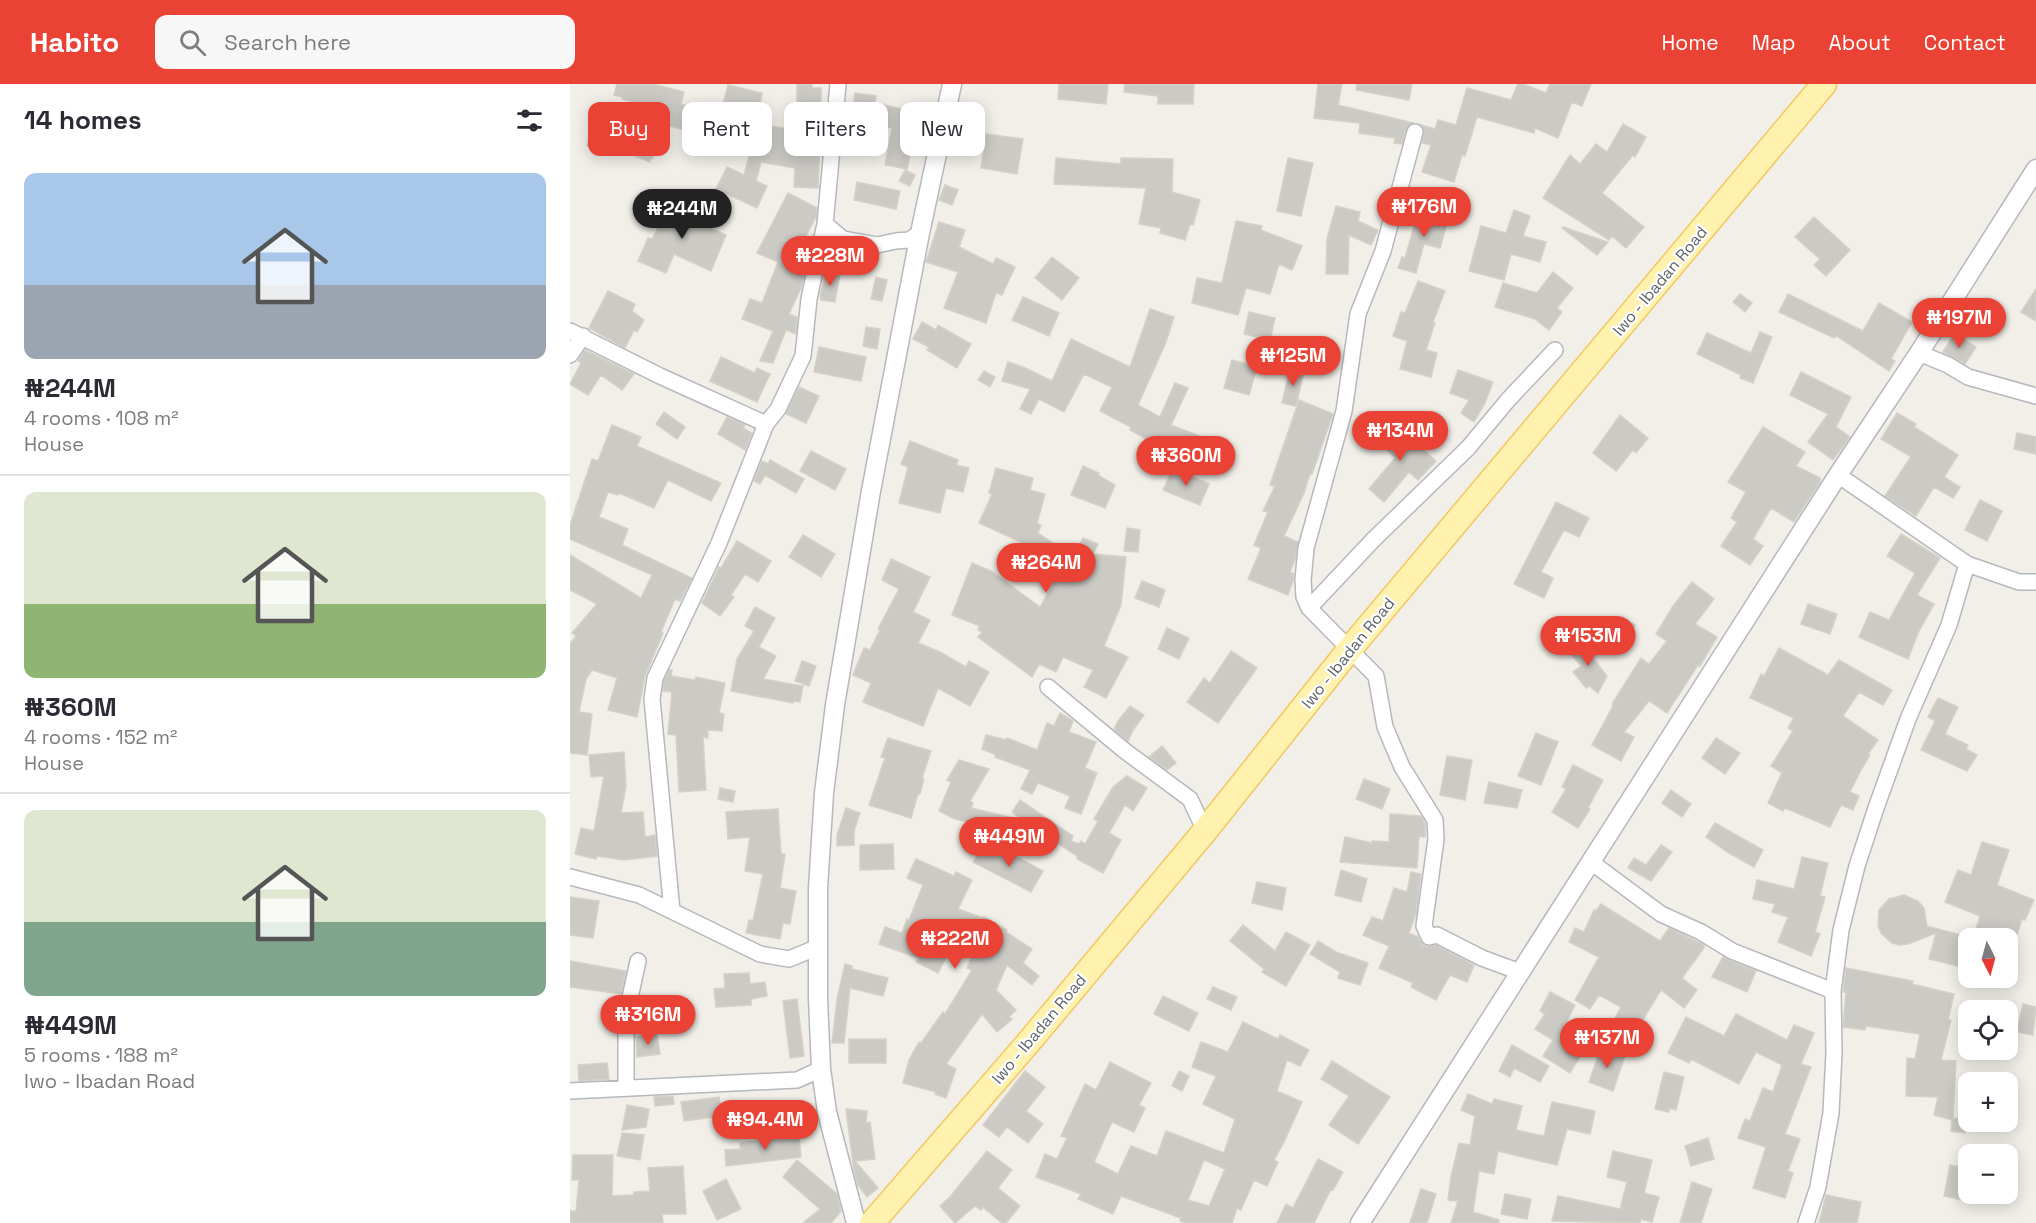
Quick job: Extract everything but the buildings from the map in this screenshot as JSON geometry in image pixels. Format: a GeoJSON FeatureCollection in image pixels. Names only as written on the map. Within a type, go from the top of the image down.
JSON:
{"type":"FeatureCollection","features":[{"type":"Feature","properties":{"kind":"main road","name":"Iwo - Ibadan Road"},"geometry":{"type":"LineString","coordinates":[[872,1223],[1028,1043],[1205,831],[1349,650],[1824,84]]}},
{"type":"Feature","properties":{"kind":"street"},"geometry":{"type":"LineString","coordinates":[[672,911],[652,699],[656,678],[719,543],[766,424],[778,409],[803,356],[809,299],[825,224],[831,182],[838,84]]}},
{"type":"Feature","properties":{"kind":"street"},"geometry":{"type":"LineString","coordinates":[[856,1223],[827,1112],[821,1069],[818,888],[824,793],[835,705],[871,491],[920,233],[952,84]]}},
{"type":"Feature","properties":{"kind":"street"},"geometry":{"type":"LineString","coordinates":[[1415,132],[1383,251],[1358,314],[1344,411],[1306,548],[1304,597],[1309,608],[1376,676],[1385,726],[1402,767],[1435,820],[1436,839],[1424,926],[1429,937],[1437,935],[1482,958],[1520,972]]}},
{"type":"Feature","properties":{"kind":"street"},"geometry":{"type":"LineString","coordinates":[[1360,1223],[2036,169]]}},
{"type":"Feature","properties":{"kind":"street"},"geometry":{"type":"LineString","coordinates":[[825,224],[843,239],[877,245],[909,240],[920,233]]}},
{"type":"Feature","properties":{"kind":"street"},"geometry":{"type":"LineString","coordinates":[[570,355],[576,334],[660,376],[766,424]]}},
{"type":"Feature","properties":{"kind":"street"},"geometry":{"type":"LineString","coordinates":[[1309,608],[1374,539],[1468,448],[1508,400],[1555,350]]}},
{"type":"Feature","properties":{"kind":"street"},"geometry":{"type":"LineString","coordinates":[[1920,353],[1968,377],[2036,396]]}},
{"type":"Feature","properties":{"kind":"street"},"geometry":{"type":"LineString","coordinates":[[1838,475],[1967,564],[2019,582],[2036,582]]}},
{"type":"Feature","properties":{"kind":"street"},"geometry":{"type":"LineString","coordinates":[[1806,1223],[1818,1187],[1831,1113],[1834,1052],[1833,991],[1841,930],[1857,866],[1908,718],[1949,625],[1967,564]]}},
{"type":"Feature","properties":{"kind":"street"},"geometry":{"type":"LineString","coordinates":[[1048,687],[1125,751],[1190,799],[1205,831]]}},
{"type":"Feature","properties":{"kind":"street"},"geometry":{"type":"LineString","coordinates":[[1591,862],[1661,914],[1701,932],[1732,951],[1833,991]]}},
{"type":"Feature","properties":{"kind":"street"},"geometry":{"type":"LineString","coordinates":[[570,877],[639,895],[760,954],[789,959],[818,947]]}},
{"type":"Feature","properties":{"kind":"street"},"geometry":{"type":"LineString","coordinates":[[626,1086],[626,1016],[638,961]]}},
{"type":"Feature","properties":{"kind":"street"},"geometry":{"type":"LineString","coordinates":[[570,1090],[797,1080],[821,1069]]}}]}
